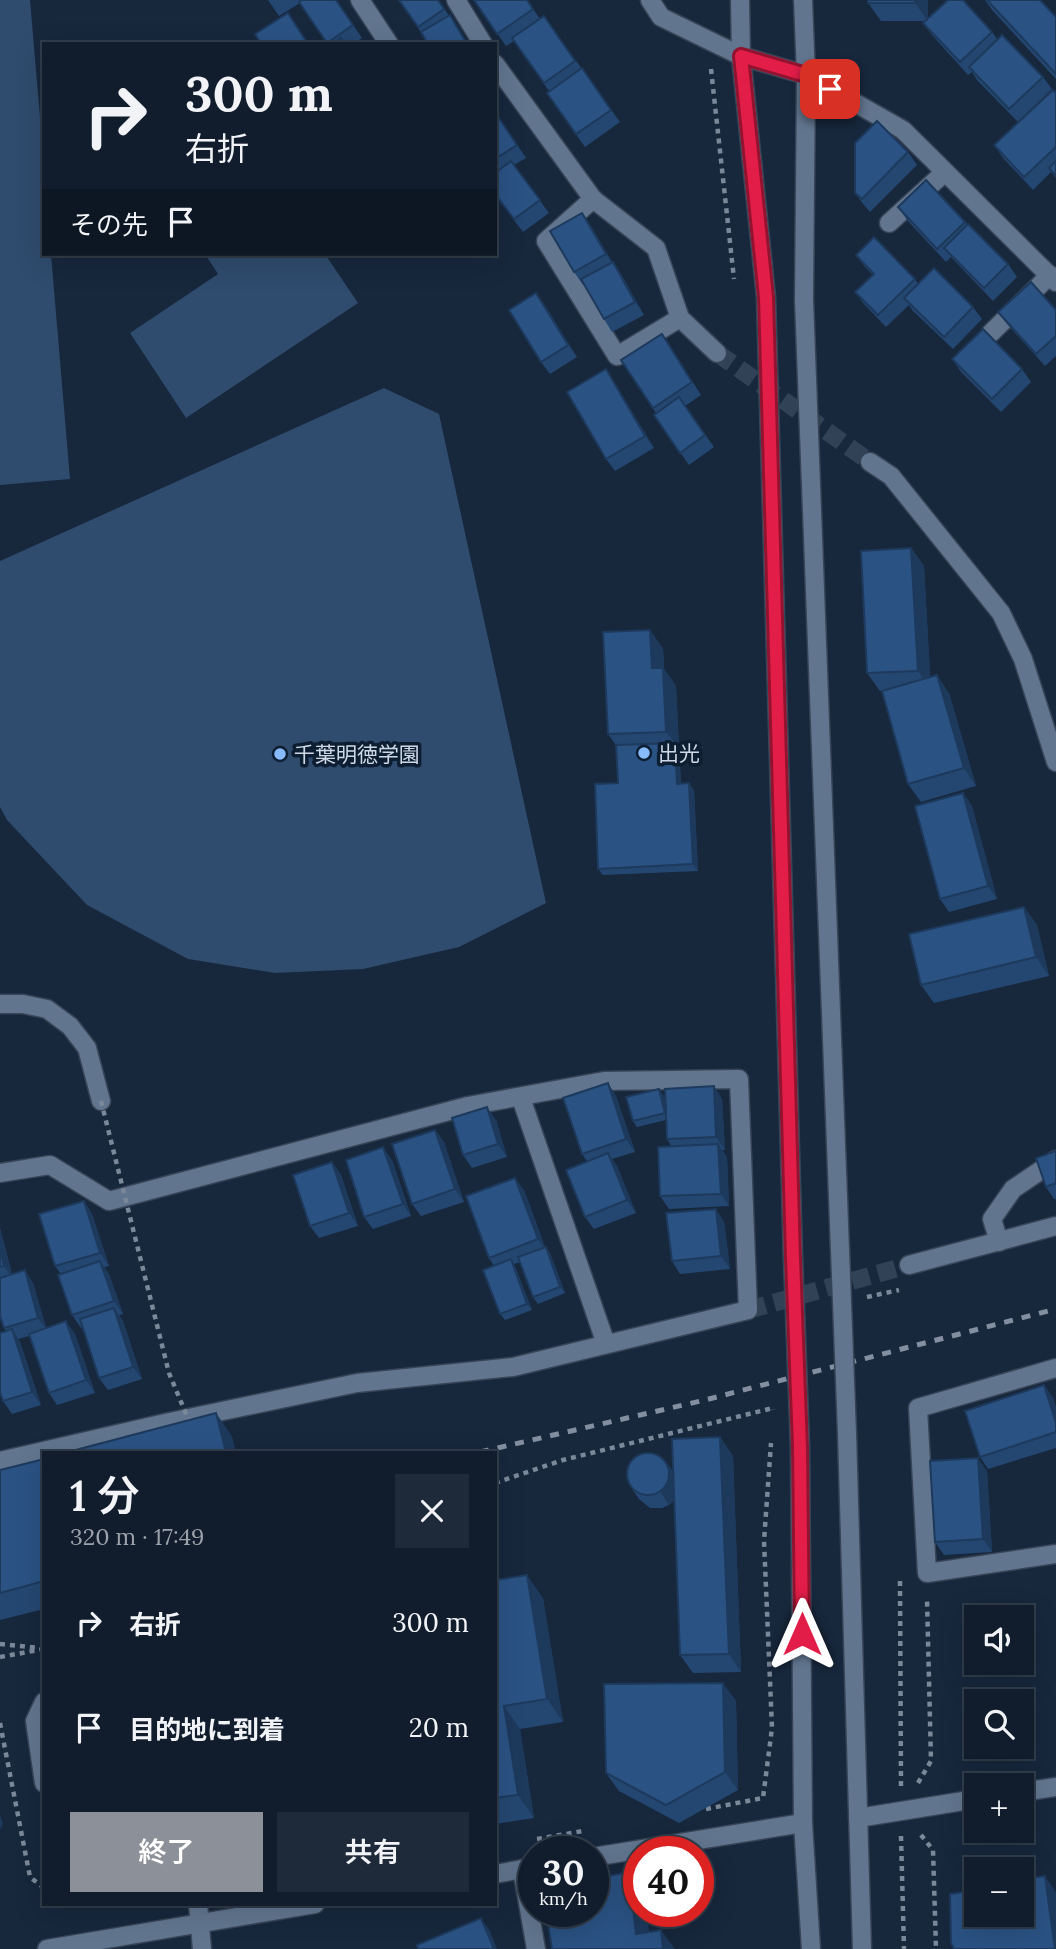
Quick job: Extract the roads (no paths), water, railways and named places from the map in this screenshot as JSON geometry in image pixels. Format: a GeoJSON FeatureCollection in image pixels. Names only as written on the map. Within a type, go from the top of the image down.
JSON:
{"type":"FeatureCollection","features":[{"type":"Feature","properties":{"kind":"street"},"geometry":{"type":"LineString","coordinates":[[360,0],[389,42]]}},
{"type":"Feature","properties":{"kind":"street"},"geometry":{"type":"LineString","coordinates":[[456,0],[482,42]]}},
{"type":"Feature","properties":{"kind":"street"},"geometry":{"type":"LineString","coordinates":[[650,0],[662,17],[741,56],[806,75],[902,130],[1053,279],[991,333]]}},
{"type":"Feature","properties":{"kind":"street"},"geometry":{"type":"LineString","coordinates":[[740,0],[741,56],[766,297],[800,1447],[803,1823],[811,1949]]}},
{"type":"Feature","properties":{"kind":"street"},"geometry":{"type":"LineString","coordinates":[[803,0],[806,75],[804,300],[847,1433],[862,1949]]}},
{"type":"Feature","properties":{"kind":"street"},"geometry":{"type":"LineString","coordinates":[[498,77],[593,199],[656,248],[680,318],[717,353]]}},
{"type":"Feature","properties":{"kind":"street"},"geometry":{"type":"LineString","coordinates":[[890,223],[945,172]]}},
{"type":"Feature","properties":{"kind":"street"},"geometry":{"type":"LineString","coordinates":[[593,199],[546,241],[617,356],[680,318]]}},
{"type":"Feature","properties":{"kind":"street"},"geometry":{"type":"LineString","coordinates":[[870,462],[891,476],[1001,613],[1023,659],[1056,762]]}},
{"type":"Feature","properties":{"kind":"street"},"geometry":{"type":"LineString","coordinates":[[0,1004],[23,1004],[47,1009],[70,1026],[87,1048],[102,1101]]}},
{"type":"Feature","properties":{"kind":"street"},"geometry":{"type":"LineString","coordinates":[[0,1173],[50,1165],[108,1201],[468,1106],[604,1082],[739,1079],[748,1310],[513,1367],[358,1382],[43,1451]]}},
{"type":"Feature","properties":{"kind":"street"},"geometry":{"type":"LineString","coordinates":[[521,1098],[606,1344]]}},
{"type":"Feature","properties":{"kind":"street"},"geometry":{"type":"LineString","coordinates":[[999,1242],[992,1219],[1013,1189],[1056,1160]]}},
{"type":"Feature","properties":{"kind":"street"},"geometry":{"type":"LineString","coordinates":[[909,1265],[1056,1226]]}},
{"type":"Feature","properties":{"kind":"street"},"geometry":{"type":"LineString","coordinates":[[1056,1368],[918,1408],[927,1573],[1056,1554]]}},
{"type":"Feature","properties":{"kind":"street"},"geometry":{"type":"LineString","coordinates":[[0,1461],[42,1451]]}},
{"type":"Feature","properties":{"kind":"street"},"geometry":{"type":"LineString","coordinates":[[42,1706],[35,1721],[42,1769]]}},
{"type":"Feature","properties":{"kind":"street"},"geometry":{"type":"LineString","coordinates":[[1034,1790],[1056,1787]]}},
{"type":"Feature","properties":{"kind":"street"},"geometry":{"type":"LineString","coordinates":[[858,1818],[964,1801]]}},
{"type":"Feature","properties":{"kind":"street"},"geometry":{"type":"LineString","coordinates":[[609,1854],[803,1823]]}},
{"type":"Feature","properties":{"kind":"street"},"geometry":{"type":"LineString","coordinates":[[497,1874],[518,1870]]}},
{"type":"Feature","properties":{"kind":"street"},"geometry":{"type":"LineString","coordinates":[[188,1906],[198,1924]]}},
{"type":"Feature","properties":{"kind":"street"},"geometry":{"type":"LineString","coordinates":[[198,1906],[202,1949]]}},
{"type":"Feature","properties":{"kind":"street"},"geometry":{"type":"LineString","coordinates":[[47,1949],[303,1906]]}},
{"type":"Feature","properties":{"kind":"street"},"geometry":{"type":"LineString","coordinates":[[534,1927],[536,1949]]}},
{"type":"Feature","properties":{"kind":"tunnel"},"geometry":{"type":"LineString","coordinates":[[717,353],[870,462]]}},
{"type":"Feature","properties":{"kind":"tunnel"},"geometry":{"type":"LineString","coordinates":[[748,1310],[909,1265]]}},
{"type":"Feature","properties":{"kind":"railway"},"geometry":{"type":"LineString","coordinates":[[484,1451],[705,1400],[1056,1309]]}},
{"type":"Feature","properties":{"kind":"place","name":"出光"},"geometry":{"type":"Point","coordinates":[644,753]}},
{"type":"Feature","properties":{"kind":"place","name":"千葉明徳学園"},"geometry":{"type":"Point","coordinates":[280,754]}}]}
